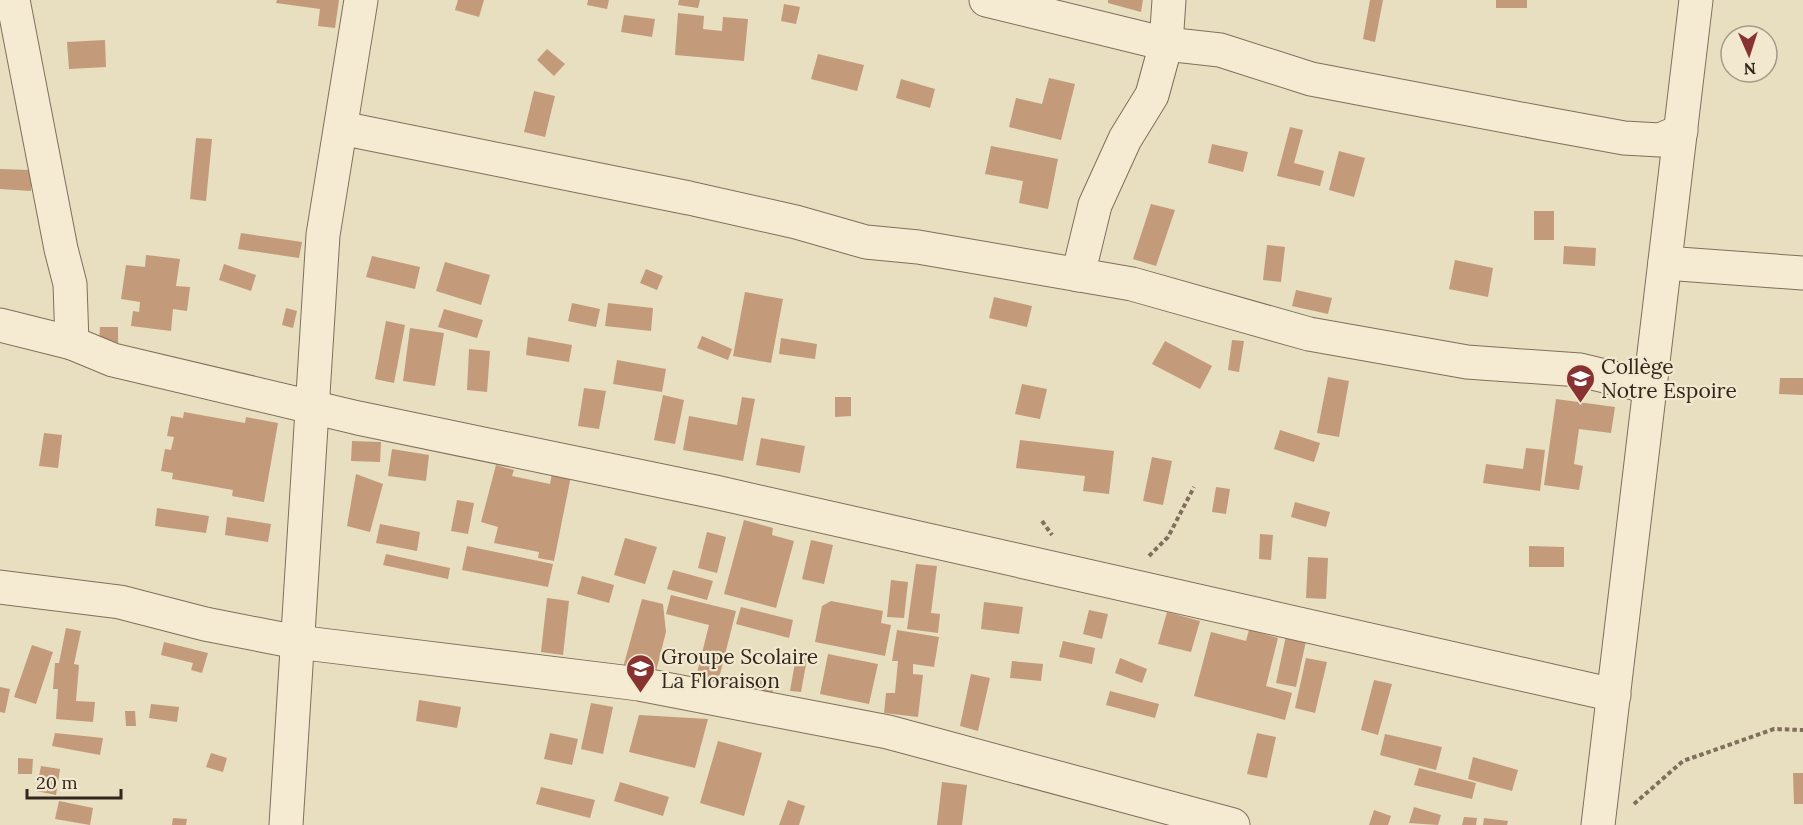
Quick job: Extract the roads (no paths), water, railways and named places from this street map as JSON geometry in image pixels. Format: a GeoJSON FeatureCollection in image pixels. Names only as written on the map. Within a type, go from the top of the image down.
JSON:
{"type":"FeatureCollection","features":[{"type":"Feature","properties":{"kind":"street"},"geometry":{"type":"LineString","coordinates":[[14,0],[70,284],[72,343]]}},
{"type":"Feature","properties":{"kind":"street"},"geometry":{"type":"LineString","coordinates":[[286,825],[323,235],[361,0]]}},
{"type":"Feature","properties":{"kind":"street"},"geometry":{"type":"LineString","coordinates":[[986,0],[1166,44],[1220,50],[1311,79],[1624,138],[1660,140],[1681,131]]}},
{"type":"Feature","properties":{"kind":"street"},"geometry":{"type":"LineString","coordinates":[[1078,275],[1095,205],[1125,139],[1152,95],[1166,44],[1169,0]]}},
{"type":"Feature","properties":{"kind":"street"},"geometry":{"type":"LineString","coordinates":[[1599,819],[1696,0]]}},
{"type":"Feature","properties":{"kind":"street"},"geometry":{"type":"LineString","coordinates":[[341,128],[689,198],[796,222],[866,242],[918,247],[1132,284],[1309,334],[1467,362],[1580,370],[1650,387]]}},
{"type":"Feature","properties":{"kind":"street"},"geometry":{"type":"LineString","coordinates":[[1665,263],[1803,273]]}},
{"type":"Feature","properties":{"kind":"street"},"geometry":{"type":"LineString","coordinates":[[0,325],[72,343],[113,360],[358,418],[715,492],[1614,695]]}},
{"type":"Feature","properties":{"kind":"street"},"geometry":{"type":"LineString","coordinates":[[0,587],[120,602],[205,624],[297,642],[639,684],[877,730],[1233,825]]}},
{"type":"Feature","properties":{"kind":"place","name":"Collège Notre Espoire"},"geometry":{"type":"Point","coordinates":[1580,404]}},
{"type":"Feature","properties":{"kind":"place","name":"Groupe Scolaire La Floraison"},"geometry":{"type":"Point","coordinates":[640,694]}}]}
